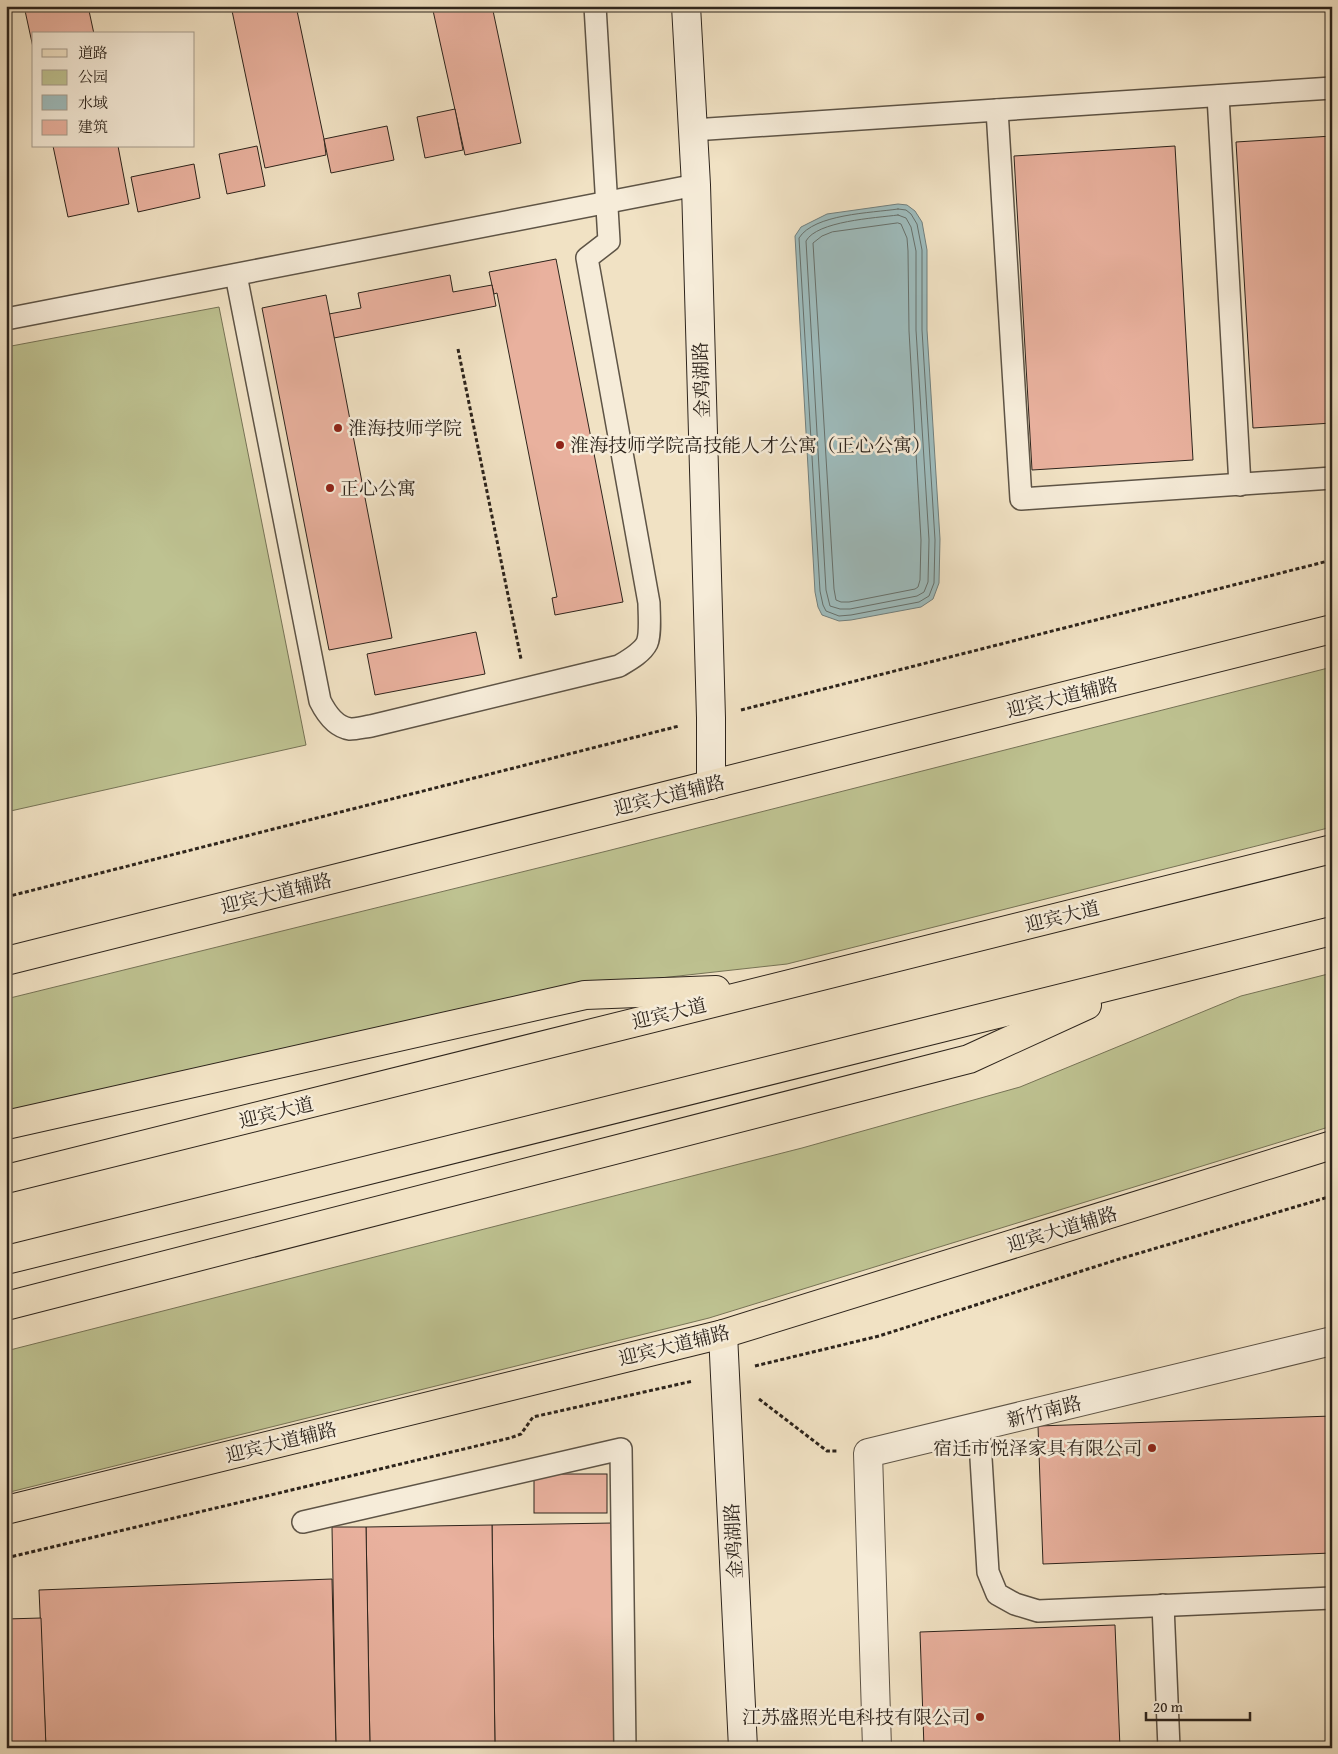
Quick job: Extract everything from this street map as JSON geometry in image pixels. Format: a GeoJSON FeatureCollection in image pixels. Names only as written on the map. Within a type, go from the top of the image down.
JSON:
{"type":"FeatureCollection","features":[{"type":"Feature","properties":{"kind":"main road","name":"迎宾大道辅路"},"geometry":{"type":"LineString","coordinates":[[6,961],[1332,629]]}},
{"type":"Feature","properties":{"kind":"main road","name":"迎宾大道"},"geometry":{"type":"LineString","coordinates":[[6,1179],[1332,849]]}},
{"type":"Feature","properties":{"kind":"main road"},"geometry":{"type":"LineString","coordinates":[[6,1260],[1332,931]]}},
{"type":"Feature","properties":{"kind":"main road"},"geometry":{"type":"LineString","coordinates":[[6,1306],[969,1059],[1147,978]]}},
{"type":"Feature","properties":{"kind":"main road"},"geometry":{"type":"LineString","coordinates":[[6,1125],[585,995],[770,988]]}},
{"type":"Feature","properties":{"kind":"main road","name":"迎宾大道辅路"},"geometry":{"type":"LineString","coordinates":[[6,1510],[723,1334],[1332,1145]]}},
{"type":"Feature","properties":{"kind":"street","name":"金鸡湖路"},"geometry":{"type":"LineString","coordinates":[[686,6],[696,185],[711,718],[711,784]]}},
{"type":"Feature","properties":{"kind":"street","name":"金鸡湖路"},"geometry":{"type":"LineString","coordinates":[[723,1334],[743,1748]]}},
{"type":"Feature","properties":{"kind":"street","name":"新竹南路"},"geometry":{"type":"LineString","coordinates":[[868,1454],[1332,1341]]}},
{"type":"Feature","properties":{"kind":"street"},"geometry":{"type":"LineString","coordinates":[[868,1454],[878,1748]]}},
{"type":"Feature","properties":{"kind":"lane"},"geometry":{"type":"LineString","coordinates":[[236,275],[318,692],[327,715],[340,725],[350,729],[371,726],[619,666],[634,657],[647,642],[649,603],[586,258],[609,241],[595,6]]}},
{"type":"Feature","properties":{"kind":"lane"},"geometry":{"type":"LineString","coordinates":[[693,130],[1332,88]]}},
{"type":"Feature","properties":{"kind":"lane"},"geometry":{"type":"LineString","coordinates":[[1218,96],[1240,484]]}},
{"type":"Feature","properties":{"kind":"lane"},"geometry":{"type":"LineString","coordinates":[[997,110],[1021,499],[1332,478]]}},
{"type":"Feature","properties":{"kind":"lane"},"geometry":{"type":"LineString","coordinates":[[6,320],[696,185]]}},
{"type":"Feature","properties":{"kind":"lane"},"geometry":{"type":"LineString","coordinates":[[979,1426],[988,1572],[997,1594],[1015,1604],[1038,1610],[1332,1598]]}},
{"type":"Feature","properties":{"kind":"lane"},"geometry":{"type":"LineString","coordinates":[[303,1522],[621,1448],[625,1748]]}},
{"type":"Feature","properties":{"kind":"lane"},"geometry":{"type":"LineString","coordinates":[[1163,1605],[1169,1748]]}},
{"type":"Feature","properties":{"kind":"path"},"geometry":{"type":"LineString","coordinates":[[458,349],[527,688]]}},
{"type":"Feature","properties":{"kind":"path"},"geometry":{"type":"LineString","coordinates":[[6,897],[1332,560]]}},
{"type":"Feature","properties":{"kind":"path"},"geometry":{"type":"LineString","coordinates":[[6,1558],[510,1438],[520,1434],[533,1417],[879,1336],[1116,1260],[1332,1196]]}},
{"type":"Feature","properties":{"kind":"path"},"geometry":{"type":"LineString","coordinates":[[725,1373],[827,1451],[868,1454]]}},
{"type":"Feature","properties":{"kind":"green space"},"geometry":{"type":"Polygon","coordinates":[[[219,307],[306,745],[6,812],[6,347],[219,307]]]}},
{"type":"Feature","properties":{"kind":"green space"},"geometry":{"type":"Polygon","coordinates":[[[1332,667],[1332,827],[787,964],[606,984],[6,1115],[6,999],[607,851],[1332,667]]]}},
{"type":"Feature","properties":{"kind":"green space"},"geometry":{"type":"Polygon","coordinates":[[[1332,973],[1332,1126],[709,1318],[6,1493],[6,1351],[802,1148],[1020,1087],[1241,996],[1332,973]]]}},
{"type":"Feature","properties":{"kind":"water"},"geometry":{"type":"Polygon","coordinates":[[[898,204],[907,205],[915,211],[922,222],[927,250],[927,330],[940,539],[939,583],[933,599],[921,607],[839,621],[822,615],[815,592],[795,236],[801,227],[827,214],[898,204]]]}},
{"type":"Feature","properties":{"kind":"building"},"geometry":{"type":"Polygon","coordinates":[[[24,6],[88,6],[94,32],[32,32],[32,43],[24,6]]]}},
{"type":"Feature","properties":{"kind":"building"},"geometry":{"type":"Polygon","coordinates":[[[231,6],[296,6],[326,155],[265,168],[231,6]]]}},
{"type":"Feature","properties":{"kind":"building"},"geometry":{"type":"Polygon","coordinates":[[[432,6],[492,6],[521,143],[465,155],[432,6]]]}},
{"type":"Feature","properties":{"kind":"building"},"geometry":{"type":"Polygon","coordinates":[[[455,109],[463,150],[425,158],[417,117],[455,109]]]}},
{"type":"Feature","properties":{"kind":"building"},"geometry":{"type":"Polygon","coordinates":[[[387,126],[394,160],[331,173],[324,139],[387,126]]]}},
{"type":"Feature","properties":{"kind":"building"},"geometry":{"type":"Polygon","coordinates":[[[1332,136],[1332,423],[1253,428],[1236,142],[1332,136]]]}},
{"type":"Feature","properties":{"kind":"building"},"geometry":{"type":"Polygon","coordinates":[[[257,146],[265,186],[227,194],[219,154],[257,146]]]}},
{"type":"Feature","properties":{"kind":"building"},"geometry":{"type":"Polygon","coordinates":[[[1175,146],[1193,460],[1032,470],[1014,156],[1175,146]]]}},
{"type":"Feature","properties":{"kind":"building"},"geometry":{"type":"Polygon","coordinates":[[[53,148],[118,148],[129,204],[68,217],[53,148]]]}},
{"type":"Feature","properties":{"kind":"building"},"geometry":{"type":"Polygon","coordinates":[[[194,164],[200,198],[138,212],[131,177],[194,164]]]}},
{"type":"Feature","properties":{"kind":"building","name":"淮海技师学院高技能人才公寓（正心公寓）"},"geometry":{"type":"Polygon","coordinates":[[[556,259],[623,602],[555,615],[552,598],[557,597],[497,293],[494,294],[489,272],[556,259]]]}},
{"type":"Feature","properties":{"kind":"building"},"geometry":{"type":"Polygon","coordinates":[[[450,275],[453,292],[492,285],[496,306],[334,338],[329,314],[361,308],[358,293],[450,275]]]}},
{"type":"Feature","properties":{"kind":"building","name":"正心公寓"},"geometry":{"type":"Polygon","coordinates":[[[326,295],[392,638],[329,650],[262,308],[326,295]]]}},
{"type":"Feature","properties":{"kind":"building"},"geometry":{"type":"Polygon","coordinates":[[[476,632],[485,674],[375,695],[367,654],[476,632]]]}},
{"type":"Feature","properties":{"kind":"building"},"geometry":{"type":"Polygon","coordinates":[[[1332,1416],[1332,1553],[1043,1564],[1038,1426],[1332,1416]]]}},
{"type":"Feature","properties":{"kind":"building"},"geometry":{"type":"Polygon","coordinates":[[[534,1474],[607,1474],[607,1513],[534,1513],[534,1474]]]}},
{"type":"Feature","properties":{"kind":"building"},"geometry":{"type":"Polygon","coordinates":[[[613,1523],[616,1748],[495,1748],[492,1525],[613,1523]]]}},
{"type":"Feature","properties":{"kind":"building"},"geometry":{"type":"Polygon","coordinates":[[[492,1525],[495,1748],[370,1748],[366,1527],[492,1525]]]}},
{"type":"Feature","properties":{"kind":"building"},"geometry":{"type":"Polygon","coordinates":[[[332,1527],[366,1527],[370,1748],[336,1748],[332,1527]]]}},
{"type":"Feature","properties":{"kind":"building"},"geometry":{"type":"Polygon","coordinates":[[[332,1579],[336,1748],[46,1748],[39,1590],[332,1579]]]}},
{"type":"Feature","properties":{"kind":"building"},"geometry":{"type":"Polygon","coordinates":[[[41,1618],[46,1748],[6,1748],[6,1619],[41,1618]]]}},
{"type":"Feature","properties":{"kind":"building"},"geometry":{"type":"Polygon","coordinates":[[[1115,1625],[1120,1748],[924,1748],[920,1632],[1115,1625]]]}},
{"type":"Feature","properties":{"kind":"place","name":"淮海技师学院"},"geometry":{"type":"Point","coordinates":[338,428]}},
{"type":"Feature","properties":{"kind":"place","name":"淮海技师学院高技能人才公寓（正心公寓）"},"geometry":{"type":"Point","coordinates":[560,445]}},
{"type":"Feature","properties":{"kind":"place","name":"正心公寓"},"geometry":{"type":"Point","coordinates":[330,488]}},
{"type":"Feature","properties":{"kind":"place","name":"宿迁市悦泽家具有限公司"},"geometry":{"type":"Point","coordinates":[1152,1448]}},
{"type":"Feature","properties":{"kind":"place","name":"江苏盛照光电科技有限公司"},"geometry":{"type":"Point","coordinates":[980,1717]}}]}
